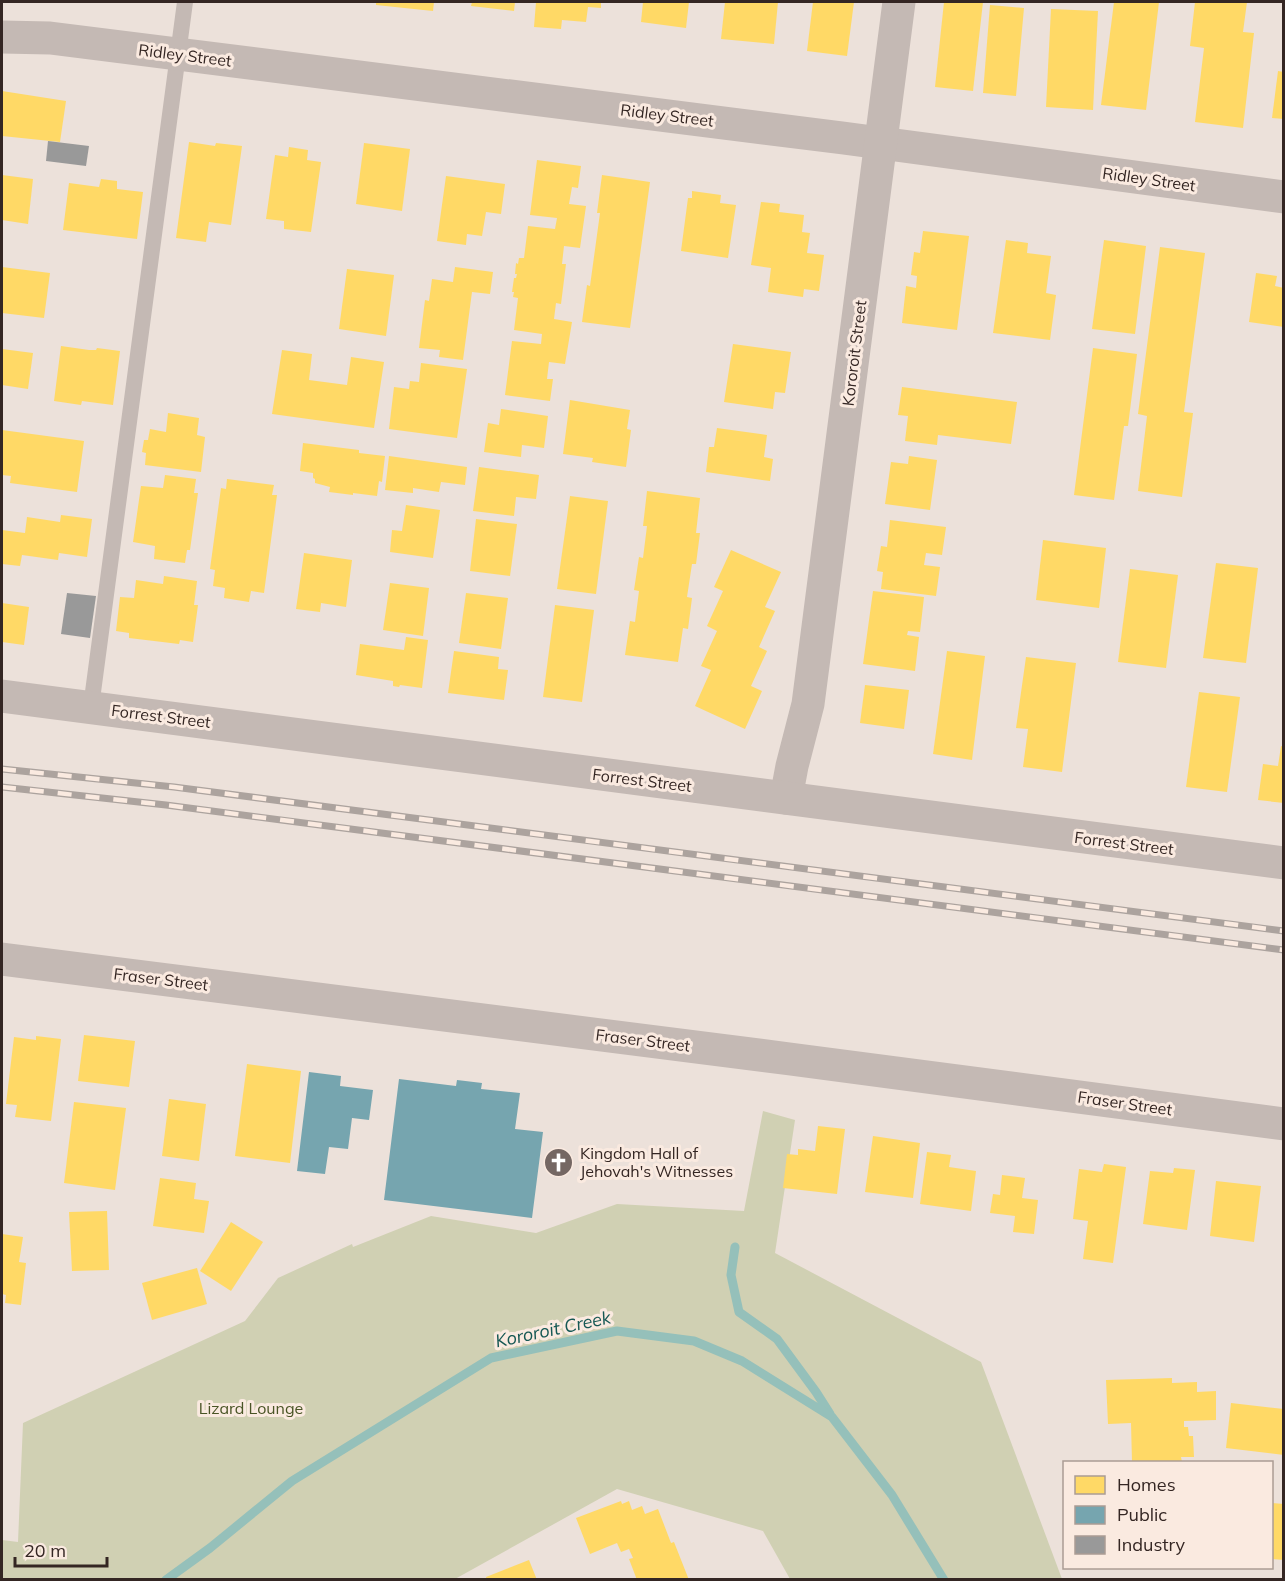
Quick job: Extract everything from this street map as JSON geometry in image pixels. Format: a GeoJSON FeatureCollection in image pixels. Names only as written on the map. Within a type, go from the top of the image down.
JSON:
{"type":"FeatureCollection","features":[{"type":"Feature","properties":{"kind":"street","name":"Kororoit Street"},"geometry":{"type":"LineString","coordinates":[[797,800],[810,769],[808,704],[899,2]]}},
{"type":"Feature","properties":{"kind":"street","name":"Ridley Street"},"geometry":{"type":"LineString","coordinates":[[2,26],[50,38]]}},
{"type":"Feature","properties":{"kind":"street","name":"Ridley Street"},"geometry":{"type":"LineString","coordinates":[[2,36],[50,38],[178,54],[881,143],[1284,197]]}},
{"type":"Feature","properties":{"kind":"street","name":"Forrest Street"},"geometry":{"type":"LineString","coordinates":[[2,696],[1284,863]]}},
{"type":"Feature","properties":{"kind":"street","name":"Fraser Street"},"geometry":{"type":"LineString","coordinates":[[2,959],[802,1060],[1284,1124]]}},
{"type":"Feature","properties":{"kind":"lane"},"geometry":{"type":"LineString","coordinates":[[91,707],[185,2]]}},
{"type":"Feature","properties":{"kind":"green space","name":"Lizard Lounge"},"geometry":{"type":"Polygon","coordinates":[[[763,1111],[795,1120],[775,1253],[981,1362],[1062,1579],[790,1579],[763,1531],[617,1489],[455,1579],[2,1580],[2,1540],[18,1542],[23,1423],[245,1321],[278,1278],[352,1244],[353,1247],[431,1216],[536,1233],[617,1204],[744,1211],[763,1111]]]}},
{"type":"Feature","properties":{"kind":"building: Homes"},"geometry":{"type":"Polygon","coordinates":[[[376,2],[434,2],[433,11],[376,5],[376,2]]]}},
{"type":"Feature","properties":{"kind":"building: Homes"},"geometry":{"type":"Polygon","coordinates":[[[472,2],[515,2],[514,11],[471,6],[472,2]]]}},
{"type":"Feature","properties":{"kind":"building: Homes"},"geometry":{"type":"Polygon","coordinates":[[[536,2],[601,2],[601,8],[588,7],[586,22],[562,20],[561,29],[534,27],[536,2]]]}},
{"type":"Feature","properties":{"kind":"building: Homes"},"geometry":{"type":"Polygon","coordinates":[[[643,2],[689,2],[686,28],[641,22],[643,2]]]}},
{"type":"Feature","properties":{"kind":"building: Homes"},"geometry":{"type":"Polygon","coordinates":[[[725,2],[778,2],[774,44],[721,39],[725,2]]]}},
{"type":"Feature","properties":{"kind":"building: Homes"},"geometry":{"type":"Polygon","coordinates":[[[813,2],[854,2],[847,56],[807,51],[813,2]]]}},
{"type":"Feature","properties":{"kind":"building: Homes"},"geometry":{"type":"Polygon","coordinates":[[[944,2],[983,2],[973,91],[935,87],[944,2]]]}},
{"type":"Feature","properties":{"kind":"building: Homes"},"geometry":{"type":"Polygon","coordinates":[[[1114,2],[1159,2],[1146,110],[1101,105],[1114,2]]]}},
{"type":"Feature","properties":{"kind":"building: Homes"},"geometry":{"type":"Polygon","coordinates":[[[1195,2],[1247,2],[1243,32],[1254,33],[1243,128],[1195,122],[1204,48],[1190,46],[1195,2]]]}},
{"type":"Feature","properties":{"kind":"building: Homes"},"geometry":{"type":"Polygon","coordinates":[[[990,5],[1024,8],[1016,96],[983,93],[990,5]]]}},
{"type":"Feature","properties":{"kind":"building: Homes"},"geometry":{"type":"Polygon","coordinates":[[[1051,9],[1098,11],[1093,110],[1046,107],[1051,9]]]}},
{"type":"Feature","properties":{"kind":"building: Homes"},"geometry":{"type":"Polygon","coordinates":[[[1278,71],[1284,72],[1284,119],[1272,118],[1278,71]]]}},
{"type":"Feature","properties":{"kind":"building: Homes"},"geometry":{"type":"Polygon","coordinates":[[[2,91],[66,101],[60,142],[2,136],[2,91]]]}},
{"type":"Feature","properties":{"kind":"building: Homes"},"geometry":{"type":"Polygon","coordinates":[[[189,142],[215,146],[216,143],[242,146],[231,225],[209,222],[206,242],[176,238],[189,142]]]}},
{"type":"Feature","properties":{"kind":"building: Homes"},"geometry":{"type":"Polygon","coordinates":[[[364,143],[410,149],[402,211],[356,204],[364,143]]]}},
{"type":"Feature","properties":{"kind":"building: Homes"},"geometry":{"type":"Polygon","coordinates":[[[289,147],[308,150],[307,160],[321,162],[311,232],[284,229],[284,221],[266,219],[275,155],[288,157],[289,147]]]}},
{"type":"Feature","properties":{"kind":"building: Homes"},"geometry":{"type":"Polygon","coordinates":[[[537,160],[581,166],[578,188],[572,187],[569,204],[586,206],[580,248],[564,246],[562,264],[566,264],[561,304],[556,303],[554,319],[572,322],[565,364],[549,362],[547,379],[553,379],[550,401],[505,395],[512,341],[541,344],[542,334],[514,330],[518,298],[513,297],[514,292],[512,292],[514,278],[517,274],[515,274],[516,263],[518,264],[519,258],[524,258],[528,226],[555,229],[557,218],[530,215],[537,160]]]}},
{"type":"Feature","properties":{"kind":"building: Homes"},"geometry":{"type":"Polygon","coordinates":[[[2,175],[33,179],[28,224],[2,220],[2,175]]]}},
{"type":"Feature","properties":{"kind":"building: Homes"},"geometry":{"type":"Polygon","coordinates":[[[602,175],[650,182],[630,328],[582,322],[587,285],[590,286],[600,213],[597,213],[602,175]]]}},
{"type":"Feature","properties":{"kind":"building: Homes"},"geometry":{"type":"Polygon","coordinates":[[[446,176],[505,184],[501,214],[486,212],[482,236],[467,234],[466,245],[437,241],[446,176]]]}},
{"type":"Feature","properties":{"kind":"building: Homes"},"geometry":{"type":"Polygon","coordinates":[[[101,179],[117,181],[117,189],[143,192],[137,239],[63,230],[69,183],[99,187],[101,179]]]}},
{"type":"Feature","properties":{"kind":"building: Homes"},"geometry":{"type":"Polygon","coordinates":[[[692,191],[721,195],[720,203],[736,205],[728,258],[681,251],[688,198],[692,198],[692,191]]]}},
{"type":"Feature","properties":{"kind":"building: Homes"},"geometry":{"type":"Polygon","coordinates":[[[761,202],[780,204],[779,212],[804,215],[802,232],[810,233],[807,253],[824,255],[819,291],[804,289],[803,297],[768,292],[771,268],[751,265],[761,202]]]}},
{"type":"Feature","properties":{"kind":"building: Homes"},"geometry":{"type":"Polygon","coordinates":[[[923,231],[969,236],[957,330],[902,323],[906,286],[916,288],[917,276],[911,275],[914,252],[920,253],[923,231]]]}},
{"type":"Feature","properties":{"kind":"building: Homes"},"geometry":{"type":"Polygon","coordinates":[[[1006,240],[1028,243],[1027,253],[1051,256],[1046,293],[1056,295],[1050,340],[993,333],[1006,240]]]}},
{"type":"Feature","properties":{"kind":"building: Homes"},"geometry":{"type":"Polygon","coordinates":[[[1104,240],[1146,246],[1135,334],[1092,329],[1104,240]]]}},
{"type":"Feature","properties":{"kind":"building: Homes"},"geometry":{"type":"Polygon","coordinates":[[[1160,247],[1205,253],[1184,412],[1193,413],[1182,497],[1138,491],[1147,416],[1138,414],[1160,247]]]}},
{"type":"Feature","properties":{"kind":"building: Homes"},"geometry":{"type":"Polygon","coordinates":[[[2,267],[50,273],[44,318],[2,313],[2,267]]]}},
{"type":"Feature","properties":{"kind":"building: Homes"},"geometry":{"type":"Polygon","coordinates":[[[455,267],[493,272],[490,294],[472,292],[463,360],[439,357],[440,350],[419,348],[425,300],[429,301],[432,279],[453,282],[455,267]]]}},
{"type":"Feature","properties":{"kind":"building: Homes"},"geometry":{"type":"Polygon","coordinates":[[[347,269],[394,275],[386,336],[339,329],[347,269]]]}},
{"type":"Feature","properties":{"kind":"building: Homes"},"geometry":{"type":"Polygon","coordinates":[[[1256,273],[1277,276],[1275,286],[1284,288],[1284,327],[1249,322],[1256,273]]]}},
{"type":"Feature","properties":{"kind":"building: Homes"},"geometry":{"type":"Polygon","coordinates":[[[733,344],[791,352],[785,393],[775,392],[773,409],[724,402],[733,344]]]}},
{"type":"Feature","properties":{"kind":"building: Homes"},"geometry":{"type":"Polygon","coordinates":[[[61,346],[120,351],[113,405],[82,401],[81,405],[54,401],[61,346]]]}},
{"type":"Feature","properties":{"kind":"building: Homes"},"geometry":{"type":"Polygon","coordinates":[[[1093,348],[1137,354],[1128,426],[1124,426],[1114,500],[1074,495],[1093,348]]]}},
{"type":"Feature","properties":{"kind":"building: Homes"},"geometry":{"type":"Polygon","coordinates":[[[2,349],[33,353],[28,389],[2,385],[2,349]]]}},
{"type":"Feature","properties":{"kind":"building: Homes"},"geometry":{"type":"Polygon","coordinates":[[[282,350],[312,354],[309,380],[347,385],[351,357],[384,362],[374,428],[272,414],[282,350]]]}},
{"type":"Feature","properties":{"kind":"building: Homes"},"geometry":{"type":"Polygon","coordinates":[[[421,363],[467,369],[457,438],[389,429],[394,387],[409,389],[410,381],[419,382],[421,363]]]}},
{"type":"Feature","properties":{"kind":"building: Homes"},"geometry":{"type":"Polygon","coordinates":[[[902,387],[1017,402],[1011,444],[938,435],[937,445],[905,441],[908,416],[898,415],[902,387]]]}},
{"type":"Feature","properties":{"kind":"building: Homes"},"geometry":{"type":"Polygon","coordinates":[[[570,400],[630,410],[627,429],[631,430],[626,467],[592,462],[593,458],[563,454],[570,400]]]}},
{"type":"Feature","properties":{"kind":"building: Homes"},"geometry":{"type":"Polygon","coordinates":[[[501,409],[548,416],[544,448],[522,445],[521,457],[484,452],[488,423],[499,425],[501,409]]]}},
{"type":"Feature","properties":{"kind":"building: Homes"},"geometry":{"type":"Polygon","coordinates":[[[168,413],[199,418],[197,435],[205,437],[201,472],[145,465],[146,453],[142,452],[144,440],[148,440],[150,429],[166,432],[168,413]]]}},
{"type":"Feature","properties":{"kind":"building: Homes"},"geometry":{"type":"Polygon","coordinates":[[[717,428],[767,435],[764,457],[773,459],[770,481],[706,472],[709,447],[714,447],[717,428]]]}},
{"type":"Feature","properties":{"kind":"building: Homes"},"geometry":{"type":"Polygon","coordinates":[[[2,430],[84,441],[77,492],[10,483],[11,476],[2,475],[2,430]]]}},
{"type":"Feature","properties":{"kind":"building: Homes"},"geometry":{"type":"Polygon","coordinates":[[[303,443],[359,450],[359,453],[385,456],[382,482],[379,481],[377,496],[329,492],[330,487],[315,483],[313,473],[300,471],[303,443]]]}},
{"type":"Feature","properties":{"kind":"building: Homes"},"geometry":{"type":"Polygon","coordinates":[[[389,456],[467,467],[465,485],[441,482],[439,492],[413,488],[413,493],[385,490],[389,456]]]}},
{"type":"Feature","properties":{"kind":"building: Homes"},"geometry":{"type":"Polygon","coordinates":[[[909,456],[937,460],[930,510],[885,504],[891,462],[908,464],[909,456]]]}},
{"type":"Feature","properties":{"kind":"building: Homes"},"geometry":{"type":"Polygon","coordinates":[[[479,467],[539,475],[536,499],[516,497],[514,516],[473,511],[479,467]]]}},
{"type":"Feature","properties":{"kind":"building: Homes"},"geometry":{"type":"Polygon","coordinates":[[[165,475],[196,479],[194,493],[198,493],[190,550],[187,550],[185,563],[154,559],[155,546],[133,542],[141,486],[163,488],[165,475]]]}},
{"type":"Feature","properties":{"kind":"building: Homes"},"geometry":{"type":"Polygon","coordinates":[[[227,479],[274,485],[272,495],[277,495],[264,593],[251,591],[249,602],[224,598],[225,588],[213,586],[215,570],[210,569],[221,488],[226,489],[227,479]]]}},
{"type":"Feature","properties":{"kind":"building: Homes"},"geometry":{"type":"Polygon","coordinates":[[[647,491],[700,498],[696,533],[700,533],[696,564],[692,564],[687,597],[692,598],[688,629],[683,628],[678,662],[625,655],[630,621],[635,622],[639,591],[634,590],[639,557],[643,558],[647,526],[643,526],[647,491]]]}},
{"type":"Feature","properties":{"kind":"building: Homes"},"geometry":{"type":"Polygon","coordinates":[[[570,496],[608,501],[596,594],[557,589],[570,496]]]}},
{"type":"Feature","properties":{"kind":"building: Homes"},"geometry":{"type":"Polygon","coordinates":[[[406,505],[440,510],[433,558],[390,552],[392,530],[402,531],[406,505]]]}},
{"type":"Feature","properties":{"kind":"building: Homes"},"geometry":{"type":"Polygon","coordinates":[[[61,515],[92,519],[87,557],[59,553],[58,560],[22,555],[20,566],[2,564],[2,530],[25,533],[27,517],[60,522],[61,515]]]}},
{"type":"Feature","properties":{"kind":"building: Homes"},"geometry":{"type":"Polygon","coordinates":[[[476,519],[517,524],[510,576],[470,571],[476,519]]]}},
{"type":"Feature","properties":{"kind":"building: Homes"},"geometry":{"type":"Polygon","coordinates":[[[890,520],[946,527],[942,555],[926,553],[924,565],[940,567],[936,596],[881,589],[883,572],[877,571],[881,546],[887,547],[890,520]]]}},
{"type":"Feature","properties":{"kind":"building: Homes"},"geometry":{"type":"Polygon","coordinates":[[[1043,540],[1106,548],[1099,608],[1036,600],[1043,540]]]}},
{"type":"Feature","properties":{"kind":"building: Homes"},"geometry":{"type":"Polygon","coordinates":[[[731,550],[781,572],[765,607],[775,611],[759,647],[767,651],[751,686],[762,691],[745,729],[695,706],[711,670],[701,666],[717,631],[707,626],[723,591],[714,587],[731,550]]]}},
{"type":"Feature","properties":{"kind":"building: Homes"},"geometry":{"type":"Polygon","coordinates":[[[304,553],[352,560],[346,607],[321,603],[320,612],[296,609],[304,553]]]}},
{"type":"Feature","properties":{"kind":"building: Homes"},"geometry":{"type":"Polygon","coordinates":[[[1216,563],[1258,568],[1246,663],[1203,658],[1216,563]]]}},
{"type":"Feature","properties":{"kind":"building: Homes"},"geometry":{"type":"Polygon","coordinates":[[[1130,569],[1178,575],[1166,668],[1118,662],[1130,569]]]}},
{"type":"Feature","properties":{"kind":"building: Homes"},"geometry":{"type":"Polygon","coordinates":[[[164,576],[197,581],[194,605],[198,605],[193,642],[180,640],[179,644],[129,638],[129,633],[116,631],[120,597],[134,598],[136,580],[163,584],[164,576]]]}},
{"type":"Feature","properties":{"kind":"building: Homes"},"geometry":{"type":"Polygon","coordinates":[[[390,583],[429,588],[423,636],[383,630],[390,583]]]}},
{"type":"Feature","properties":{"kind":"building: Homes"},"geometry":{"type":"Polygon","coordinates":[[[873,591],[924,597],[920,632],[908,631],[907,635],[919,637],[915,671],[863,664],[873,591]]]}},
{"type":"Feature","properties":{"kind":"building: Homes"},"geometry":{"type":"Polygon","coordinates":[[[466,593],[508,598],[501,649],[459,643],[466,593]]]}},
{"type":"Feature","properties":{"kind":"building: Homes"},"geometry":{"type":"Polygon","coordinates":[[[2,603],[29,607],[24,645],[2,642],[2,603]]]}},
{"type":"Feature","properties":{"kind":"building: Homes"},"geometry":{"type":"Polygon","coordinates":[[[555,605],[594,610],[582,702],[543,697],[555,605]]]}},
{"type":"Feature","properties":{"kind":"building: Homes"},"geometry":{"type":"Polygon","coordinates":[[[406,637],[428,640],[422,688],[393,686],[393,681],[356,675],[360,644],[404,650],[406,637]]]}},
{"type":"Feature","properties":{"kind":"building: Homes"},"geometry":{"type":"Polygon","coordinates":[[[454,651],[499,657],[498,669],[508,670],[504,700],[448,693],[454,651]]]}},
{"type":"Feature","properties":{"kind":"building: Homes"},"geometry":{"type":"Polygon","coordinates":[[[947,651],[985,656],[972,760],[933,754],[947,651]]]}},
{"type":"Feature","properties":{"kind":"building: Homes"},"geometry":{"type":"Polygon","coordinates":[[[1026,657],[1076,663],[1062,772],[1023,767],[1028,729],[1016,728],[1026,657]]]}},
{"type":"Feature","properties":{"kind":"building: Homes"},"geometry":{"type":"Polygon","coordinates":[[[865,685],[909,690],[904,729],[860,723],[865,685]]]}},
{"type":"Feature","properties":{"kind":"building: Homes"},"geometry":{"type":"Polygon","coordinates":[[[1199,692],[1240,697],[1227,792],[1186,787],[1199,692]]]}},
{"type":"Feature","properties":{"kind":"building: Homes"},"geometry":{"type":"Polygon","coordinates":[[[1281,746],[1284,747],[1284,803],[1258,800],[1263,764],[1278,766],[1281,746]]]}},
{"type":"Feature","properties":{"kind":"building: Homes"},"geometry":{"type":"Polygon","coordinates":[[[84,1035],[135,1041],[129,1087],[78,1081],[84,1035]]]}},
{"type":"Feature","properties":{"kind":"building: Homes"},"geometry":{"type":"Polygon","coordinates":[[[36,1036],[61,1039],[51,1121],[15,1117],[17,1105],[6,1104],[14,1037],[36,1040],[36,1036]]]}},
{"type":"Feature","properties":{"kind":"building: Homes"},"geometry":{"type":"Polygon","coordinates":[[[247,1064],[301,1071],[290,1163],[235,1156],[247,1064]]]}},
{"type":"Feature","properties":{"kind":"building: Homes"},"geometry":{"type":"Polygon","coordinates":[[[169,1099],[206,1104],[199,1161],[162,1156],[169,1099]]]}},
{"type":"Feature","properties":{"kind":"building: Homes"},"geometry":{"type":"Polygon","coordinates":[[[74,1102],[126,1108],[115,1190],[64,1183],[74,1102]]]}},
{"type":"Feature","properties":{"kind":"building: Homes"},"geometry":{"type":"Polygon","coordinates":[[[818,1126],[845,1129],[837,1194],[783,1188],[787,1154],[798,1155],[798,1149],[815,1151],[818,1126]]]}},
{"type":"Feature","properties":{"kind":"building: Homes"},"geometry":{"type":"Polygon","coordinates":[[[873,1136],[920,1143],[913,1198],[865,1192],[873,1136]]]}},
{"type":"Feature","properties":{"kind":"building: Homes"},"geometry":{"type":"Polygon","coordinates":[[[927,1152],[951,1155],[949,1167],[976,1171],[971,1211],[920,1204],[927,1152]]]}},
{"type":"Feature","properties":{"kind":"building: Homes"},"geometry":{"type":"Polygon","coordinates":[[[1104,1164],[1126,1167],[1113,1263],[1083,1259],[1088,1221],[1073,1219],[1079,1169],[1102,1172],[1104,1164]]]}},
{"type":"Feature","properties":{"kind":"building: Homes"},"geometry":{"type":"Polygon","coordinates":[[[1174,1168],[1195,1170],[1187,1230],[1143,1224],[1150,1171],[1173,1173],[1174,1168]]]}},
{"type":"Feature","properties":{"kind":"building: Homes"},"geometry":{"type":"Polygon","coordinates":[[[1002,1175],[1025,1178],[1022,1198],[1038,1200],[1034,1234],[1013,1232],[1015,1216],[990,1213],[993,1194],[1000,1195],[1002,1175]]]}},
{"type":"Feature","properties":{"kind":"building: Homes"},"geometry":{"type":"Polygon","coordinates":[[[160,1178],[196,1183],[194,1199],[209,1201],[204,1233],[153,1226],[160,1178]]]}},
{"type":"Feature","properties":{"kind":"building: Homes"},"geometry":{"type":"Polygon","coordinates":[[[1216,1181],[1261,1186],[1254,1242],[1210,1236],[1216,1181]]]}},
{"type":"Feature","properties":{"kind":"building: Homes"},"geometry":{"type":"Polygon","coordinates":[[[107,1211],[109,1270],[72,1271],[69,1212],[107,1211]]]}},
{"type":"Feature","properties":{"kind":"building: Homes"},"geometry":{"type":"Polygon","coordinates":[[[231,1222],[263,1242],[231,1291],[200,1271],[231,1222]]]}},
{"type":"Feature","properties":{"kind":"building: Homes"},"geometry":{"type":"Polygon","coordinates":[[[2,1234],[23,1237],[19,1262],[26,1263],[21,1305],[5,1303],[6,1295],[2,1294],[2,1234]]]}},
{"type":"Feature","properties":{"kind":"building: Homes"},"geometry":{"type":"Polygon","coordinates":[[[197,1268],[207,1304],[152,1320],[142,1283],[197,1268]]]}},
{"type":"Feature","properties":{"kind":"building: Homes"},"geometry":{"type":"Polygon","coordinates":[[[1172,1378],[1172,1383],[1197,1382],[1197,1392],[1216,1391],[1216,1420],[1184,1421],[1184,1427],[1188,1427],[1189,1436],[1193,1436],[1194,1457],[1181,1457],[1182,1461],[1132,1461],[1131,1423],[1108,1424],[1106,1380],[1172,1378]]]}},
{"type":"Feature","properties":{"kind":"building: Homes"},"geometry":{"type":"Polygon","coordinates":[[[1231,1403],[1284,1409],[1284,1455],[1226,1448],[1231,1403]]]}},
{"type":"Feature","properties":{"kind":"building: Homes"},"geometry":{"type":"Polygon","coordinates":[[[621,1501],[622,1504],[629,1501],[632,1510],[642,1506],[645,1514],[658,1509],[689,1580],[637,1580],[629,1559],[633,1558],[629,1549],[621,1552],[617,1543],[590,1554],[576,1518],[621,1501]]]}},
{"type":"Feature","properties":{"kind":"building: Homes"},"geometry":{"type":"Polygon","coordinates":[[[1273,1503],[1284,1504],[1284,1560],[1273,1559],[1273,1503]]]}},
{"type":"Feature","properties":{"kind":"building: Homes"},"geometry":{"type":"Polygon","coordinates":[[[529,1560],[537,1580],[487,1580],[486,1577],[529,1560]]]}},
{"type":"Feature","properties":{"kind":"building: Public"},"geometry":{"type":"Polygon","coordinates":[[[309,1072],[341,1076],[340,1086],[373,1090],[369,1120],[352,1118],[348,1149],[329,1147],[325,1174],[297,1171],[309,1072]]]}},
{"type":"Feature","properties":{"kind":"building: Public"},"geometry":{"type":"Polygon","coordinates":[[[399,1079],[456,1086],[457,1080],[482,1083],[481,1089],[520,1093],[515,1129],[543,1132],[532,1218],[384,1200],[399,1079]]]}},
{"type":"Feature","properties":{"kind":"building: Industry"},"geometry":{"type":"Polygon","coordinates":[[[48,141],[89,146],[86,166],[46,161],[48,141]]]}},
{"type":"Feature","properties":{"kind":"building: Industry"},"geometry":{"type":"Polygon","coordinates":[[[67,593],[96,596],[90,638],[61,634],[67,593]]]}},
{"type":"Feature","properties":{"kind":"waterway"},"geometry":{"type":"LineString","coordinates":[[735,1247],[731,1275],[739,1312],[777,1339],[830,1414]]}},
{"type":"Feature","properties":{"kind":"waterway","name":"Kororoit Creek"},"geometry":{"type":"LineString","coordinates":[[166,1580],[210,1548],[292,1481],[491,1358],[617,1331],[694,1341],[742,1361],[832,1417],[892,1495],[944,1580]]}},
{"type":"Feature","properties":{"kind":"railway"},"geometry":{"type":"LineString","coordinates":[[2,769],[174,787],[1284,931]]}},
{"type":"Feature","properties":{"kind":"railway"},"geometry":{"type":"LineString","coordinates":[[2,787],[166,805],[1284,950]]}},
{"type":"Feature","properties":{"kind":"place","name":"Kingdom Hall of Jehovah's Witnesses"},"geometry":{"type":"Point","coordinates":[559,1162]}}]}
